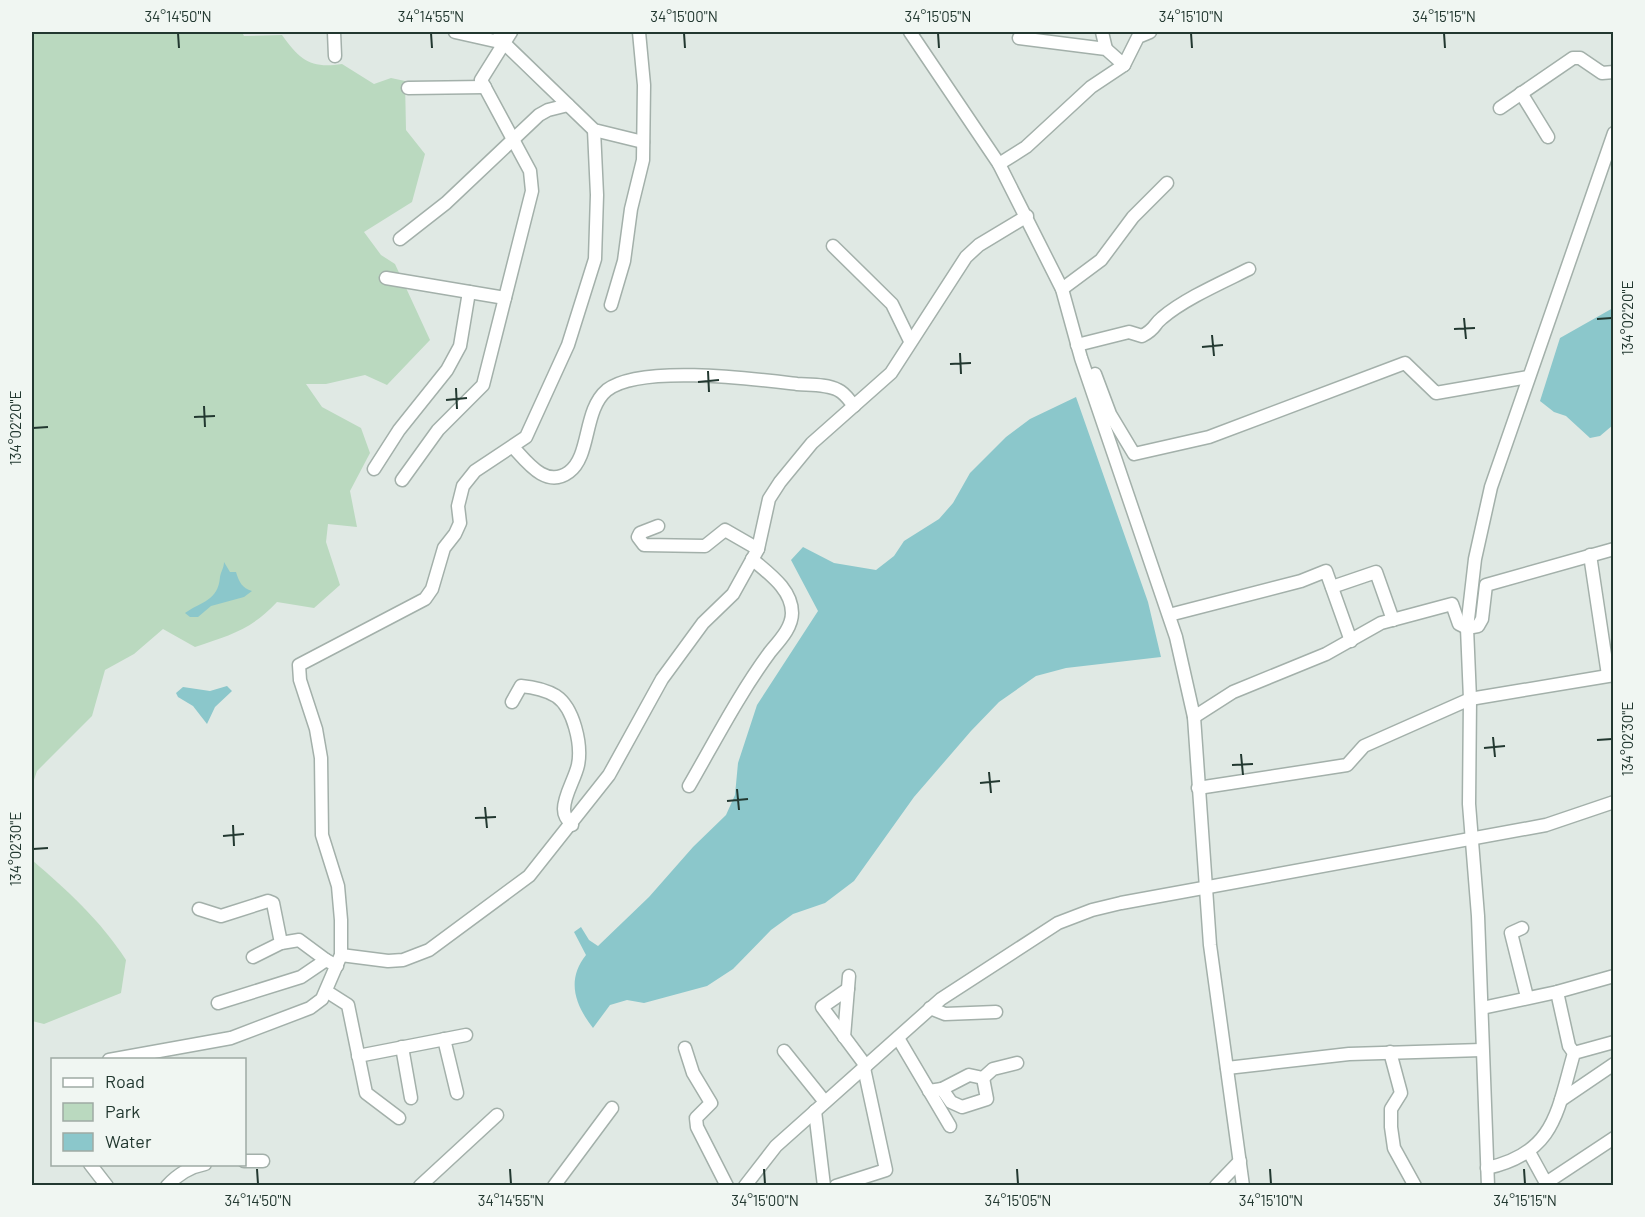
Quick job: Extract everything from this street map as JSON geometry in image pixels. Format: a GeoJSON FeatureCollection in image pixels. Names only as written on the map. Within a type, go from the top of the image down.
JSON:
{"type":"FeatureCollection","features":[{"type":"Feature","properties":{"kind":"street"},"geometry":{"type":"LineString","coordinates":[[334,32],[335,56]]}},
{"type":"Feature","properties":{"kind":"street"},"geometry":{"type":"LineString","coordinates":[[455,32],[502,37],[594,130],[643,142]]}},
{"type":"Feature","properties":{"kind":"street"},"geometry":{"type":"LineString","coordinates":[[402,480],[438,430],[483,385],[532,191],[530,171],[481,80],[502,37],[511,32]]}},
{"type":"Feature","properties":{"kind":"street"},"geometry":{"type":"LineString","coordinates":[[611,305],[624,261],[631,209],[643,160],[644,85],[639,32]]}},
{"type":"Feature","properties":{"kind":"street"},"geometry":{"type":"LineString","coordinates":[[910,32],[999,164],[1062,289],[1081,358],[1169,615],[1185,670],[1194,717],[1204,887],[1243,1185]]}},
{"type":"Feature","properties":{"kind":"street"},"geometry":{"type":"LineString","coordinates":[[1102,32],[1106,49]]}},
{"type":"Feature","properties":{"kind":"street"},"geometry":{"type":"LineString","coordinates":[[999,164],[1026,147],[1091,87],[1124,65],[1138,37],[1150,32]]}},
{"type":"Feature","properties":{"kind":"street"},"geometry":{"type":"LineString","coordinates":[[1019,38],[1054,37],[1106,49],[1124,65]]}},
{"type":"Feature","properties":{"kind":"street"},"geometry":{"type":"LineString","coordinates":[[1500,108],[1572,58],[1580,58],[1602,73],[1614,72]]}},
{"type":"Feature","properties":{"kind":"street"},"geometry":{"type":"LineString","coordinates":[[408,88],[485,87]]}},
{"type":"Feature","properties":{"kind":"street"},"geometry":{"type":"LineString","coordinates":[[1521,93],[1548,137]]}},
{"type":"Feature","properties":{"kind":"street"},"geometry":{"type":"LineString","coordinates":[[400,240],[446,203],[539,115],[568,105]]}},
{"type":"Feature","properties":{"kind":"street"},"geometry":{"type":"LineString","coordinates":[[115,1058],[231,1038],[310,1008],[322,999],[335,961],[338,886],[322,835],[321,758],[316,729],[300,680],[299,665],[425,598],[432,590],[444,548],[455,534],[459,523],[458,506],[463,486],[475,471],[526,437],[568,345],[595,259],[597,195],[594,130]]}},
{"type":"Feature","properties":{"kind":"street"},"geometry":{"type":"LineString","coordinates":[[1488,1185],[1478,916],[1471,840],[1467,628],[1475,559],[1484,512],[1528,377],[1614,134]]}},
{"type":"Feature","properties":{"kind":"street"},"geometry":{"type":"LineString","coordinates":[[1062,289],[1101,260],[1133,217],[1167,183]]}},
{"type":"Feature","properties":{"kind":"street"},"geometry":{"type":"LineString","coordinates":[[218,1003],[301,977],[335,961],[403,960],[429,950],[529,876],[572,825],[609,775],[662,679],[702,623],[733,594],[755,554],[769,499],[812,443],[891,373],[966,257],[978,245],[1026,216]]}},
{"type":"Feature","properties":{"kind":"street"},"geometry":{"type":"LineString","coordinates":[[833,246],[892,304],[910,341]]}},
{"type":"Feature","properties":{"kind":"street"},"geometry":{"type":"LineString","coordinates":[[1077,345],[1130,332],[1142,336],[1155,329],[1160,319],[1209,288],[1249,269]]}},
{"type":"Feature","properties":{"kind":"street"},"geometry":{"type":"LineString","coordinates":[[386,278],[505,298]]}},
{"type":"Feature","properties":{"kind":"street"},"geometry":{"type":"LineString","coordinates":[[374,469],[399,430],[447,370],[460,346],[469,292]]}},
{"type":"Feature","properties":{"kind":"street"},"geometry":{"type":"LineString","coordinates":[[1081,358],[1091,363],[1110,414],[1134,454],[1209,437],[1405,363],[1436,393],[1528,377]]}},
{"type":"Feature","properties":{"kind":"street"},"geometry":{"type":"LineString","coordinates":[[513,447],[538,473],[548,477],[569,472],[577,463],[595,404],[618,383],[646,378],[725,376],[836,388],[854,406]]}},
{"type":"Feature","properties":{"kind":"street"},"geometry":{"type":"LineString","coordinates":[[658,526],[640,533],[638,537],[644,545],[705,546],[725,530],[755,554],[780,584],[790,600],[792,614],[788,630],[753,674],[689,786]]}},
{"type":"Feature","properties":{"kind":"street"},"geometry":{"type":"LineString","coordinates":[[1194,717],[1233,692],[1326,654],[1381,624],[1452,604],[1459,624],[1467,628],[1478,626],[1482,619],[1486,585],[1614,549]]}},
{"type":"Feature","properties":{"kind":"street"},"geometry":{"type":"LineString","coordinates":[[1198,788],[1347,765],[1364,746],[1470,699],[1611,675],[1590,555]]}},
{"type":"Feature","properties":{"kind":"street"},"geometry":{"type":"LineString","coordinates":[[1169,615],[1301,581],[1326,570],[1351,641]]}},
{"type":"Feature","properties":{"kind":"street"},"geometry":{"type":"LineString","coordinates":[[1332,587],[1376,572],[1394,620]]}},
{"type":"Feature","properties":{"kind":"street"},"geometry":{"type":"LineString","coordinates":[[512,702],[520,686],[532,687],[555,696],[569,715],[579,748],[579,763],[564,807],[565,818],[572,825]]}},
{"type":"Feature","properties":{"kind":"street"},"geometry":{"type":"LineString","coordinates":[[745,1185],[776,1146],[930,1008],[1058,923],[1092,910],[1204,887],[1546,825],[1614,802]]}},
{"type":"Feature","properties":{"kind":"street"},"geometry":{"type":"LineString","coordinates":[[199,909],[221,916],[268,901],[273,903],[281,943]]}},
{"type":"Feature","properties":{"kind":"street"},"geometry":{"type":"LineString","coordinates":[[1522,928],[1511,933],[1527,997]]}},
{"type":"Feature","properties":{"kind":"street"},"geometry":{"type":"LineString","coordinates":[[253,957],[281,943],[299,940],[335,961]]}},
{"type":"Feature","properties":{"kind":"street"},"geometry":{"type":"LineString","coordinates":[[844,1037],[849,976]]}},
{"type":"Feature","properties":{"kind":"street"},"geometry":{"type":"LineString","coordinates":[[1482,1008],[1557,992],[1614,976]]}},
{"type":"Feature","properties":{"kind":"street"},"geometry":{"type":"LineString","coordinates":[[836,1185],[886,1170],[865,1067],[822,1006],[848,989]]}},
{"type":"Feature","properties":{"kind":"street"},"geometry":{"type":"LineString","coordinates":[[326,991],[348,1005],[366,1093],[399,1118]]}},
{"type":"Feature","properties":{"kind":"street"},"geometry":{"type":"LineString","coordinates":[[1557,992],[1569,1046],[1574,1053]]}},
{"type":"Feature","properties":{"kind":"street"},"geometry":{"type":"LineString","coordinates":[[930,1008],[945,1014],[996,1012]]}},
{"type":"Feature","properties":{"kind":"street"},"geometry":{"type":"LineString","coordinates":[[358,1056],[466,1035]]}},
{"type":"Feature","properties":{"kind":"street"},"geometry":{"type":"LineString","coordinates":[[898,1038],[914,1060],[950,1126]]}},
{"type":"Feature","properties":{"kind":"street"},"geometry":{"type":"LineString","coordinates":[[444,1039],[457,1093]]}},
{"type":"Feature","properties":{"kind":"street"},"geometry":{"type":"LineString","coordinates":[[1574,1053],[1614,1042]]}},
{"type":"Feature","properties":{"kind":"street"},"geometry":{"type":"LineString","coordinates":[[402,1047],[411,1098]]}},
{"type":"Feature","properties":{"kind":"street"},"geometry":{"type":"LineString","coordinates":[[685,1048],[693,1073],[711,1103],[696,1118],[697,1127],[727,1185]]}},
{"type":"Feature","properties":{"kind":"street"},"geometry":{"type":"LineString","coordinates":[[1227,1068],[1390,1052],[1482,1050]]}},
{"type":"Feature","properties":{"kind":"street"},"geometry":{"type":"LineString","coordinates":[[784,1051],[825,1102]]}},
{"type":"Feature","properties":{"kind":"street"},"geometry":{"type":"LineString","coordinates":[[1390,1052],[1401,1093],[1391,1109],[1394,1148],[1415,1185]]}},
{"type":"Feature","properties":{"kind":"street"},"geometry":{"type":"LineString","coordinates":[[1487,1168],[1504,1164],[1537,1146],[1551,1127],[1574,1053]]}},
{"type":"Feature","properties":{"kind":"street"},"geometry":{"type":"LineString","coordinates":[[983,1078],[993,1070],[1017,1063]]}},
{"type":"Feature","properties":{"kind":"street"},"geometry":{"type":"LineString","coordinates":[[1561,1100],[1614,1064]]}},
{"type":"Feature","properties":{"kind":"street"},"geometry":{"type":"LineString","coordinates":[[929,1091],[942,1089],[969,1075],[983,1078]]}},
{"type":"Feature","properties":{"kind":"street"},"geometry":{"type":"LineString","coordinates":[[942,1089],[951,1102],[962,1107],[987,1099],[983,1078]]}},
{"type":"Feature","properties":{"kind":"street"},"geometry":{"type":"LineString","coordinates":[[554,1185],[612,1108]]}},
{"type":"Feature","properties":{"kind":"street"},"geometry":{"type":"LineString","coordinates":[[815,1111],[825,1185]]}},
{"type":"Feature","properties":{"kind":"street"},"geometry":{"type":"LineString","coordinates":[[424,1184],[497,1115]]}},
{"type":"Feature","properties":{"kind":"street"},"geometry":{"type":"LineString","coordinates":[[1529,1152],[1546,1183],[1614,1138]]}},
{"type":"Feature","properties":{"kind":"street"},"geometry":{"type":"LineString","coordinates":[[246,1161],[263,1161]]}},
{"type":"Feature","properties":{"kind":"street"},"geometry":{"type":"LineString","coordinates":[[1216,1185],[1240,1161]]}},
{"type":"Feature","properties":{"kind":"street"},"geometry":{"type":"LineString","coordinates":[[92,1166],[107,1185]]}},
{"type":"Feature","properties":{"kind":"street"},"geometry":{"type":"LineString","coordinates":[[167,1185],[185,1171],[199,1166]]}},
{"type":"Feature","properties":{"kind":"green space"},"geometry":{"type":"Polygon","coordinates":[[[32,32],[242,32],[244,36],[282,35],[295,51],[314,64],[342,64],[374,84],[391,78],[405,81],[406,130],[425,154],[412,202],[364,232],[381,255],[395,264],[430,340],[387,385],[365,375],[326,384],[306,384],[322,407],[361,428],[370,453],[350,491],[357,527],[328,524],[326,542],[340,585],[314,608],[277,602],[249,625],[195,647],[163,629],[134,654],[105,670],[92,716],[37,771],[32,786],[32,32]]]}},
{"type":"Feature","properties":{"kind":"green space"},"geometry":{"type":"Polygon","coordinates":[[[32,860],[82,906],[126,960],[121,993],[44,1024],[32,1021],[32,860]]]}},
{"type":"Feature","properties":{"kind":"water"},"geometry":{"type":"Polygon","coordinates":[[[1613,308],[1613,425],[1600,436],[1590,438],[1566,416],[1554,412],[1540,401],[1560,338],[1613,308]]]}},
{"type":"Feature","properties":{"kind":"water"},"geometry":{"type":"Polygon","coordinates":[[[1076,397],[1148,602],[1161,657],[1066,668],[1036,676],[999,702],[971,731],[914,797],[854,881],[825,903],[793,914],[771,930],[733,969],[707,986],[644,1003],[627,1000],[610,1005],[593,1028],[575,992],[576,974],[586,955],[574,932],[581,927],[589,940],[598,946],[649,897],[693,847],[726,815],[735,795],[738,763],[757,705],[818,611],[791,560],[803,547],[834,563],[876,570],[894,556],[904,541],[939,519],[953,503],[970,473],[1006,437],[1030,419],[1076,397]]]}},
{"type":"Feature","properties":{"kind":"water"},"geometry":{"type":"Polygon","coordinates":[[[224,562],[230,572],[236,572],[243,586],[252,591],[244,597],[211,606],[198,617],[190,617],[185,613],[213,596],[219,585],[224,562]]]}},
{"type":"Feature","properties":{"kind":"water"},"geometry":{"type":"Polygon","coordinates":[[[227,686],[232,691],[215,707],[207,724],[193,706],[178,697],[176,693],[183,687],[210,691],[227,686]]]}}]}
